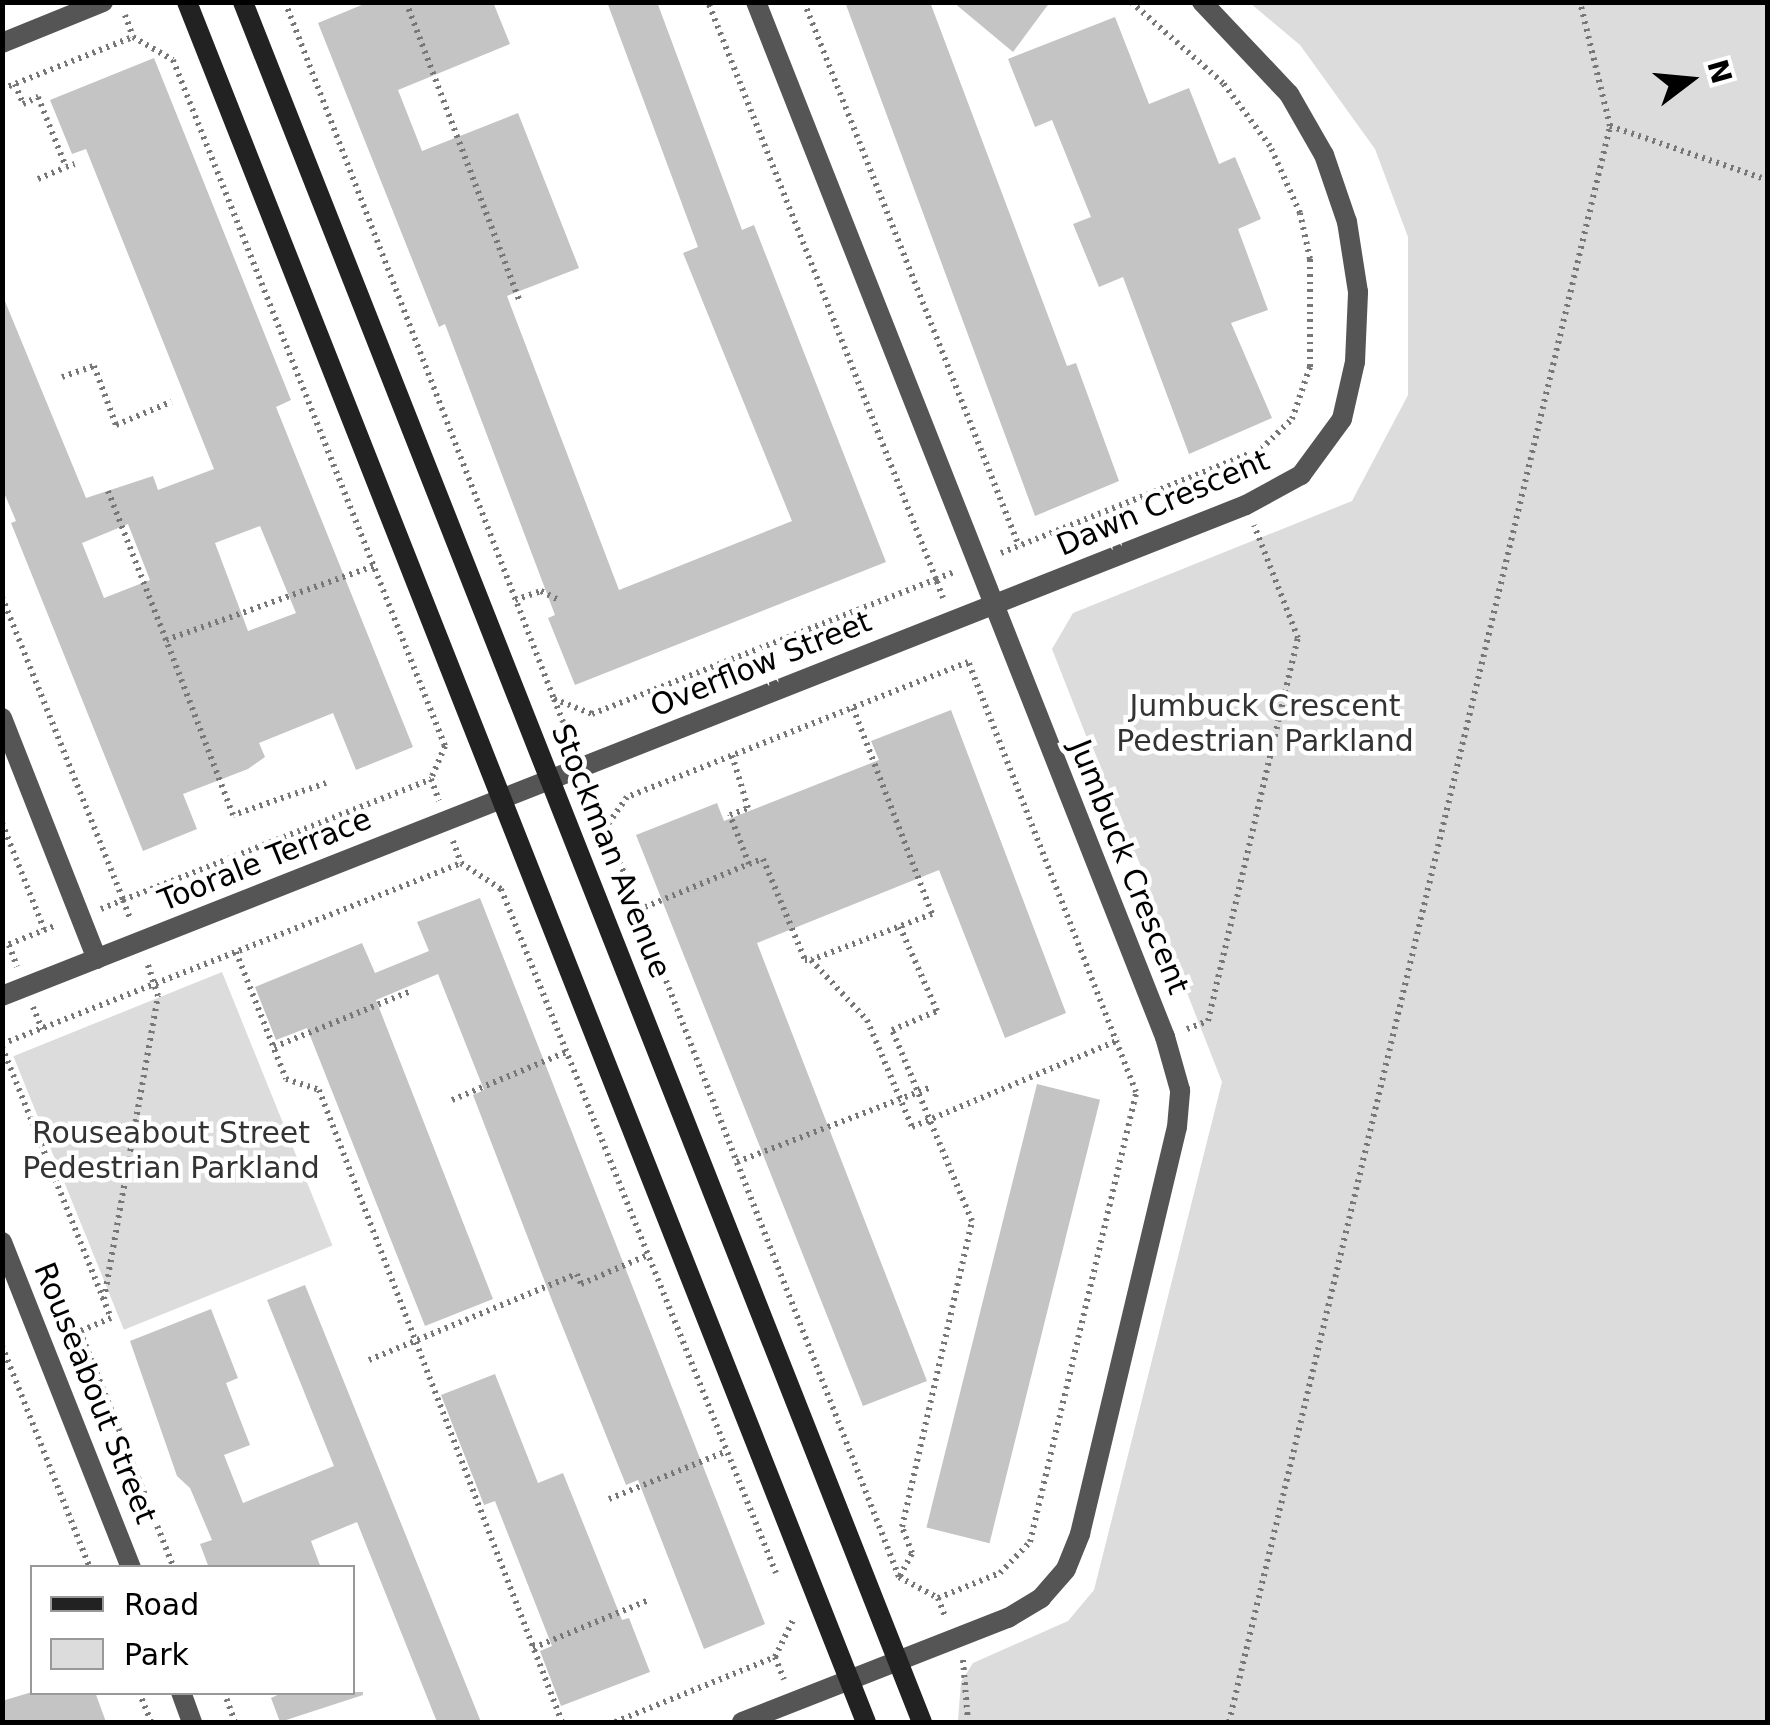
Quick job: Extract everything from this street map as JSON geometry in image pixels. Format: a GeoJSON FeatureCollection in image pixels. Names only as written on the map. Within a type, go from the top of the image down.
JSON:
{"type":"FeatureCollection","features":[{"type":"Feature","properties":{"kind":"street"},"geometry":{"type":"LineString","coordinates":[[2,43],[103,2]]}},
{"type":"Feature","properties":{"kind":"street"},"geometry":{"type":"LineString","coordinates":[[186,2],[866,1722]]}},
{"type":"Feature","properties":{"kind":"street","name":"Stockman Avenue"},"geometry":{"type":"LineString","coordinates":[[243,2],[922,1722]]}},
{"type":"Feature","properties":{"kind":"street","name":"Jumbuck Crescent"},"geometry":{"type":"LineString","coordinates":[[756,2],[1164,1038],[1180,1090],[1177,1127],[1074,1552],[1041,1598],[954,1639],[849,1680]]}},
{"type":"Feature","properties":{"kind":"street","name":"Dawn Crescent"},"geometry":{"type":"LineString","coordinates":[[994,605],[1246,505],[1301,475],[1332,440],[1355,362],[1358,292],[1338,188],[1308,124],[1268,66],[1202,2]]}},
{"type":"Feature","properties":{"kind":"street","name":"Overflow Street"},"geometry":{"type":"LineString","coordinates":[[550,780],[994,605]]}},
{"type":"Feature","properties":{"kind":"street"},"geometry":{"type":"LineString","coordinates":[[2,718],[97,959]]}},
{"type":"Feature","properties":{"kind":"street","name":"Toorale Terrace"},"geometry":{"type":"LineString","coordinates":[[2,996],[550,780]]}},
{"type":"Feature","properties":{"kind":"street","name":"Rouseabout Street"},"geometry":{"type":"LineString","coordinates":[[2,1242],[130,1565]]}},
{"type":"Feature","properties":{"kind":"street"},"geometry":{"type":"LineString","coordinates":[[742,1722],[849,1680]]}},
{"type":"Feature","properties":{"kind":"street"},"geometry":{"type":"LineString","coordinates":[[181,1695],[192,1722]]}},
{"type":"Feature","properties":{"kind":"path"},"geometry":{"type":"LineString","coordinates":[[2,948],[431,778],[445,746],[174,60],[134,37],[120,2]]}},
{"type":"Feature","properties":{"kind":"path"},"geometry":{"type":"LineString","coordinates":[[285,2],[554,699],[592,714],[936,579],[708,2]]}},
{"type":"Feature","properties":{"kind":"path"},"geometry":{"type":"LineString","coordinates":[[406,2],[519,299]]}},
{"type":"Feature","properties":{"kind":"path"},"geometry":{"type":"LineString","coordinates":[[804,2],[1019,546],[1230,464],[1279,436],[1305,383],[1313,297],[1300,213],[1251,116],[1197,57],[1130,2]]}},
{"type":"Feature","properties":{"kind":"path"},"geometry":{"type":"LineString","coordinates":[[1229,1722],[1610,126],[1580,2]]}},
{"type":"Feature","properties":{"kind":"path"},"geometry":{"type":"LineString","coordinates":[[2,89],[134,37]]}},
{"type":"Feature","properties":{"kind":"path"},"geometry":{"type":"LineString","coordinates":[[15,84],[22,104],[38,97],[70,166],[38,179]]}},
{"type":"Feature","properties":{"kind":"path"},"geometry":{"type":"LineString","coordinates":[[1610,126],[1768,180]]}},
{"type":"Feature","properties":{"kind":"path"},"geometry":{"type":"LineString","coordinates":[[62,377],[94,366],[116,424],[171,402]]}},
{"type":"Feature","properties":{"kind":"path"},"geometry":{"type":"LineString","coordinates":[[1124,1052],[1208,1021],[1298,638],[1230,464]]}},
{"type":"Feature","properties":{"kind":"path"},"geometry":{"type":"LineString","coordinates":[[108,491],[233,815],[326,782]]}},
{"type":"Feature","properties":{"kind":"path"},"geometry":{"type":"LineString","coordinates":[[166,640],[374,566]]}},
{"type":"Feature","properties":{"kind":"path"},"geometry":{"type":"LineString","coordinates":[[515,600],[541,591],[557,599]]}},
{"type":"Feature","properties":{"kind":"path"},"geometry":{"type":"LineString","coordinates":[[2,597],[155,984],[103,1300]]}},
{"type":"Feature","properties":{"kind":"path"},"geometry":{"type":"LineString","coordinates":[[938,1598],[1000,1574],[1024,1551],[1039,1519],[1135,1110],[1124,1052],[968,662],[626,797],[606,826],[899,1577],[938,1598],[964,1662],[968,1722]]}},
{"type":"Feature","properties":{"kind":"path"},"geometry":{"type":"LineString","coordinates":[[638,910],[764,859],[805,960],[932,914],[904,829],[853,708]]}},
{"type":"Feature","properties":{"kind":"path"},"geometry":{"type":"LineString","coordinates":[[732,755],[748,808],[730,816],[750,864]]}},
{"type":"Feature","properties":{"kind":"path"},"geometry":{"type":"LineString","coordinates":[[2,823],[44,929]]}},
{"type":"Feature","properties":{"kind":"path"},"geometry":{"type":"LineString","coordinates":[[173,1565],[80,1331],[110,1318],[2,1046],[461,863],[501,889],[779,1580]]}},
{"type":"Feature","properties":{"kind":"path"},"geometry":{"type":"LineString","coordinates":[[874,1036],[937,1011],[900,927]]}},
{"type":"Feature","properties":{"kind":"path"},"geometry":{"type":"LineString","coordinates":[[236,952],[286,1079],[318,1090],[562,1722]]}},
{"type":"Feature","properties":{"kind":"path"},"geometry":{"type":"LineString","coordinates":[[811,960],[874,1036],[912,1127],[1119,1040]]}},
{"type":"Feature","properties":{"kind":"path"},"geometry":{"type":"LineString","coordinates":[[274,1047],[409,992]]}},
{"type":"Feature","properties":{"kind":"path"},"geometry":{"type":"LineString","coordinates":[[892,1030],[972,1221],[902,1527],[912,1553],[899,1577]]}},
{"type":"Feature","properties":{"kind":"path"},"geometry":{"type":"LineString","coordinates":[[452,1100],[566,1052]]}},
{"type":"Feature","properties":{"kind":"path"},"geometry":{"type":"LineString","coordinates":[[737,1162],[929,1088]]}},
{"type":"Feature","properties":{"kind":"path"},"geometry":{"type":"LineString","coordinates":[[369,1360],[577,1274],[581,1284],[648,1255]]}},
{"type":"Feature","properties":{"kind":"path"},"geometry":{"type":"LineString","coordinates":[[2,1346],[89,1565]]}},
{"type":"Feature","properties":{"kind":"path"},"geometry":{"type":"LineString","coordinates":[[609,1499],[726,1451]]}},
{"type":"Feature","properties":{"kind":"path"},"geometry":{"type":"LineString","coordinates":[[534,1648],[649,1600]]}},
{"type":"Feature","properties":{"kind":"path"},"geometry":{"type":"LineString","coordinates":[[615,1722],[775,1657],[796,1622],[791,1611]]}},
{"type":"Feature","properties":{"kind":"path"},"geometry":{"type":"LineString","coordinates":[[140,1695],[151,1722]]}},
{"type":"Feature","properties":{"kind":"path"},"geometry":{"type":"LineString","coordinates":[[225,1695],[236,1722]]}},
{"type":"Feature","properties":{"kind":"green space","name":"Jumbuck Crescent Pedestrian Parkland"},"geometry":{"type":"Polygon","coordinates":[[[1250,3],[1767,3],[1767,1722],[958,1720],[961,1682],[973,1663],[1068,1621],[1094,1590],[1222,1082],[1052,649],[1073,613],[1352,501],[1408,395],[1408,237],[1375,149],[1300,45],[1250,3]]]}},
{"type":"Feature","properties":{"kind":"green space","name":"Rouseabout Street Pedestrian Parkland"},"geometry":{"type":"Polygon","coordinates":[[[222,972],[333,1246],[124,1330],[13,1056],[222,972]]]}},
{"type":"Feature","properties":{"kind":"building"},"geometry":{"type":"Polygon","coordinates":[[[369,2],[493,2],[510,44],[398,90],[422,151],[518,113],[579,268],[507,296],[619,590],[792,521],[683,253],[698,247],[607,2],[657,2],[742,230],[754,225],[886,562],[575,685],[548,618],[555,615],[445,324],[439,327],[318,23],[369,2]]]}},
{"type":"Feature","properties":{"kind":"building"},"geometry":{"type":"Polygon","coordinates":[[[845,2],[930,2],[1067,366],[1076,363],[1119,481],[1035,516],[845,2]]]}},
{"type":"Feature","properties":{"kind":"building"},"geometry":{"type":"Polygon","coordinates":[[[953,2],[1050,2],[1013,52],[953,2]]]}},
{"type":"Feature","properties":{"kind":"building"},"geometry":{"type":"Polygon","coordinates":[[[1115,17],[1149,104],[1189,88],[1219,164],[1235,157],[1261,219],[1238,229],[1268,310],[1231,323],[1272,418],[1189,454],[1123,277],[1099,287],[1073,224],[1091,217],[1052,120],[1035,127],[1008,59],[1115,17]]]}},
{"type":"Feature","properties":{"kind":"building"},"geometry":{"type":"Polygon","coordinates":[[[154,58],[291,400],[276,407],[413,747],[356,770],[333,713],[259,743],[265,757],[248,769],[183,794],[197,829],[143,851],[11,523],[16,521],[2,488],[2,294],[86,498],[153,476],[158,490],[214,469],[86,149],[72,154],[50,100],[154,58]],[[128,524],[82,543],[104,598],[150,580],[128,524]],[[260,526],[215,543],[248,631],[296,613],[260,526]]]}},
{"type":"Feature","properties":{"kind":"building"},"geometry":{"type":"Polygon","coordinates":[[[951,710],[1066,1013],[1005,1038],[939,870],[757,943],[927,1381],[863,1406],[636,835],[717,803],[724,821],[879,760],[871,741],[951,710]]]}},
{"type":"Feature","properties":{"kind":"building"},"geometry":{"type":"Polygon","coordinates":[[[480,898],[765,1624],[704,1649],[638,1480],[626,1485],[553,1303],[473,1095],[484,1090],[438,974],[376,1000],[493,1299],[425,1326],[307,1028],[276,1040],[255,987],[362,943],[375,973],[429,951],[417,922],[480,898]]]}},
{"type":"Feature","properties":{"kind":"building"},"geometry":{"type":"Polygon","coordinates":[[[1037,1084],[1100,1100],[990,1543],[926,1527],[1037,1084]]]}},
{"type":"Feature","properties":{"kind":"building"},"geometry":{"type":"Polygon","coordinates":[[[305,1285],[481,1722],[437,1722],[357,1522],[311,1541],[320,1565],[208,1565],[200,1544],[212,1540],[190,1488],[177,1476],[130,1341],[211,1309],[238,1378],[226,1383],[250,1445],[224,1455],[243,1503],[334,1466],[267,1300],[305,1285]]]}},
{"type":"Feature","properties":{"kind":"building"},"geometry":{"type":"Polygon","coordinates":[[[495,1374],[538,1483],[563,1473],[622,1620],[629,1618],[650,1672],[561,1706],[540,1651],[552,1646],[495,1501],[484,1505],[441,1395],[495,1374]]]}},
{"type":"Feature","properties":{"kind":"building"},"geometry":{"type":"Polygon","coordinates":[[[363,1692],[363,1695],[280,1722],[271,1698],[363,1692]]]}},
{"type":"Feature","properties":{"kind":"building"},"geometry":{"type":"Polygon","coordinates":[[[30,1693],[96,1695],[106,1722],[2,1722],[2,1701],[30,1693]]]}}]}
